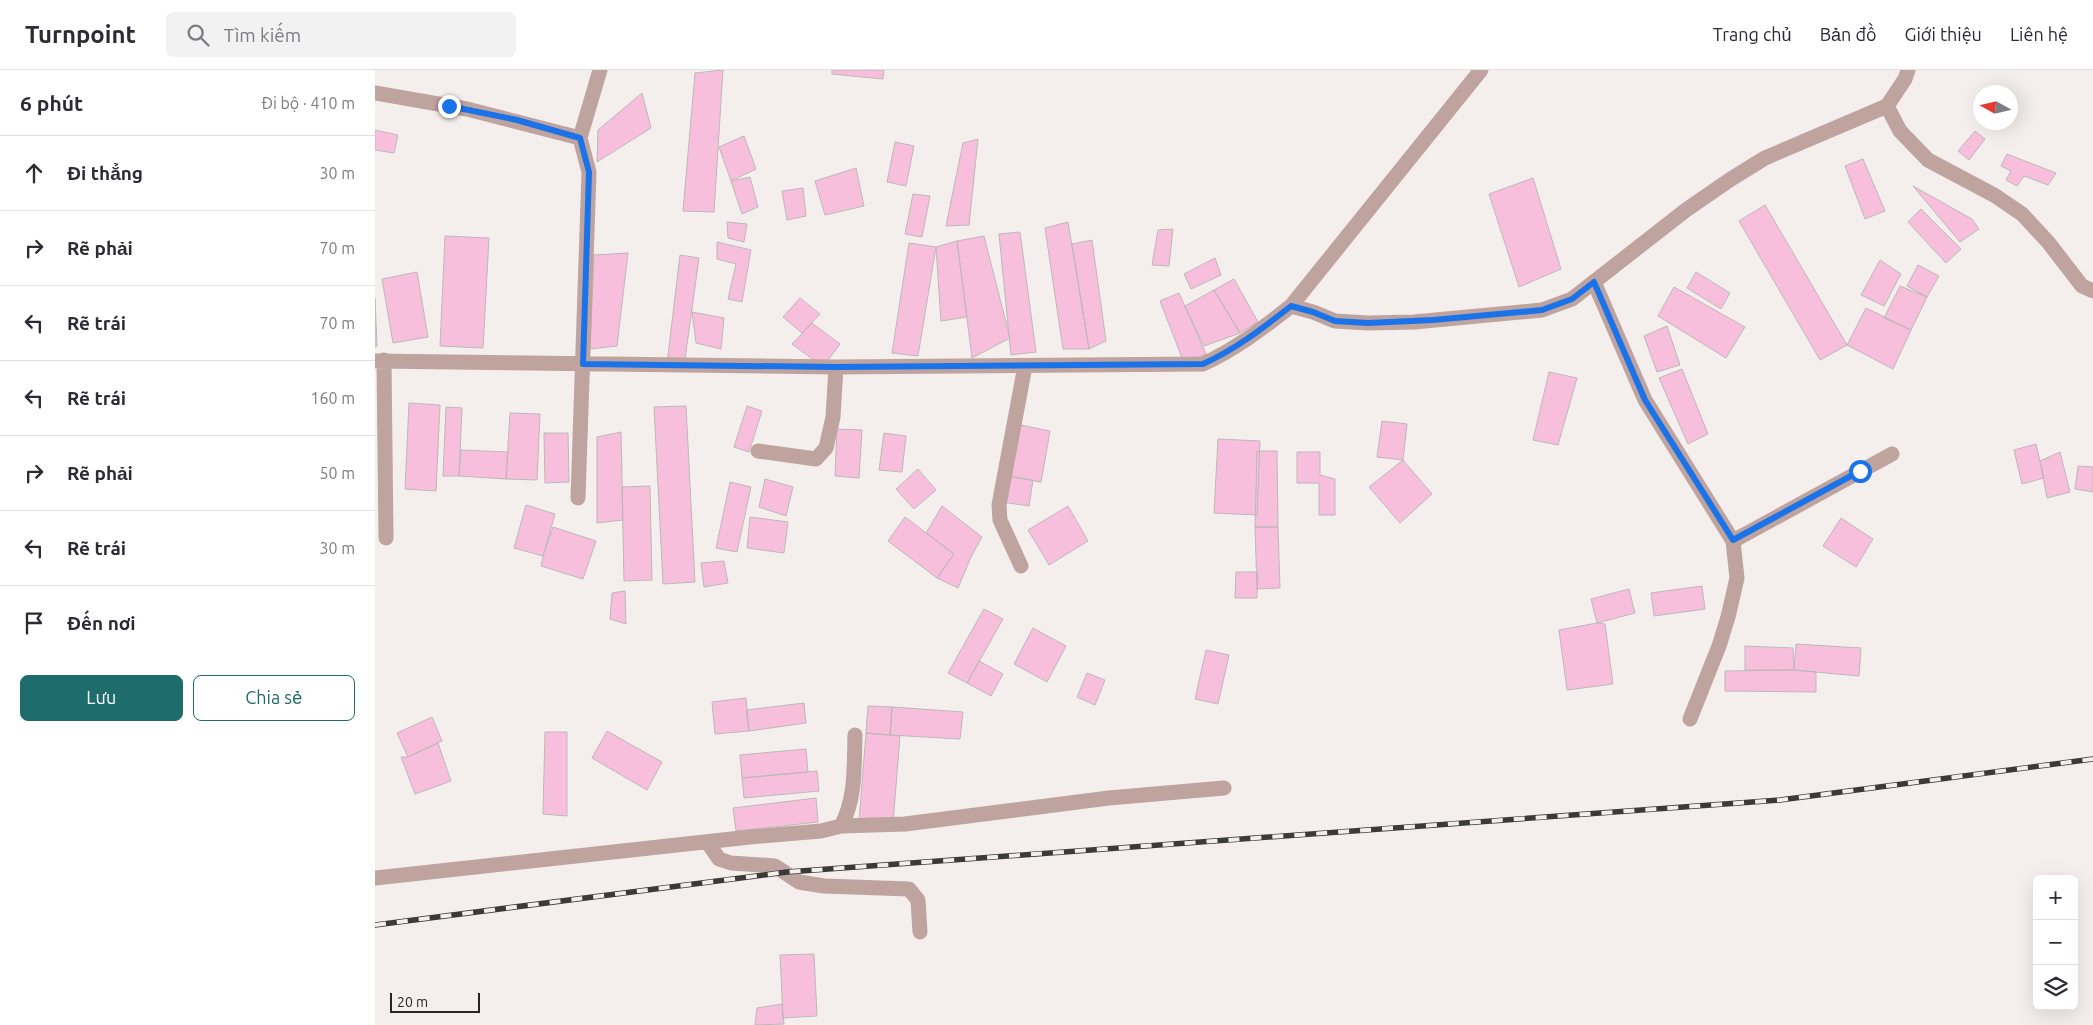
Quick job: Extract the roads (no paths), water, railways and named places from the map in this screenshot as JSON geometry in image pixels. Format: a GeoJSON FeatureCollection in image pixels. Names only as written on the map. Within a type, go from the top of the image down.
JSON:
{"type":"FeatureCollection","features":[{"type":"Feature","properties":{"kind":"street"},"geometry":{"type":"LineString","coordinates":[[577,498],[589,172],[580,138],[600,70]]}},
{"type":"Feature","properties":{"kind":"street"},"geometry":{"type":"LineString","coordinates":[[386,538],[379,361],[836,367],[1203,364],[1226,353],[1260,331],[1291,306],[1481,70]]}},
{"type":"Feature","properties":{"kind":"street"},"geometry":{"type":"LineString","coordinates":[[1291,306],[1335,321],[1368,323],[1443,319],[1542,310],[1572,299],[1686,210],[1731,178],[1765,158],[1887,106],[1905,79],[1908,70]]}},
{"type":"Feature","properties":{"kind":"street"},"geometry":{"type":"LineString","coordinates":[[375,93],[475,111],[580,138]]}},
{"type":"Feature","properties":{"kind":"street"},"geometry":{"type":"LineString","coordinates":[[1887,106],[1900,132],[1928,160],[1994,195],[2022,214],[2049,242],[2082,286],[2093,292]]}},
{"type":"Feature","properties":{"kind":"street"},"geometry":{"type":"LineString","coordinates":[[1594,282],[1645,400],[1733,540],[1737,578],[1728,617],[1719,646],[1690,719]]}},
{"type":"Feature","properties":{"kind":"street"},"geometry":{"type":"LineString","coordinates":[[1021,566],[1000,520],[999,505],[1025,366]]}},
{"type":"Feature","properties":{"kind":"street"},"geometry":{"type":"LineString","coordinates":[[758,451],[816,459],[826,448],[833,417],[836,367]]}},
{"type":"Feature","properties":{"kind":"street"},"geometry":{"type":"LineString","coordinates":[[1733,540],[1892,454]]}},
{"type":"Feature","properties":{"kind":"street"},"geometry":{"type":"LineString","coordinates":[[841,826],[848,813],[853,788],[855,736]]}},
{"type":"Feature","properties":{"kind":"street"},"geometry":{"type":"LineString","coordinates":[[375,878],[821,831],[841,826],[905,824],[1109,798],[1224,788]]}},
{"type":"Feature","properties":{"kind":"street"},"geometry":{"type":"LineString","coordinates":[[708,843],[719,859],[731,863],[775,866],[799,882],[824,886],[909,889],[918,900],[920,932]]}},
{"type":"Feature","properties":{"kind":"railway"},"geometry":{"type":"LineString","coordinates":[[375,925],[787,872],[1780,800],[2093,759]]}}]}
